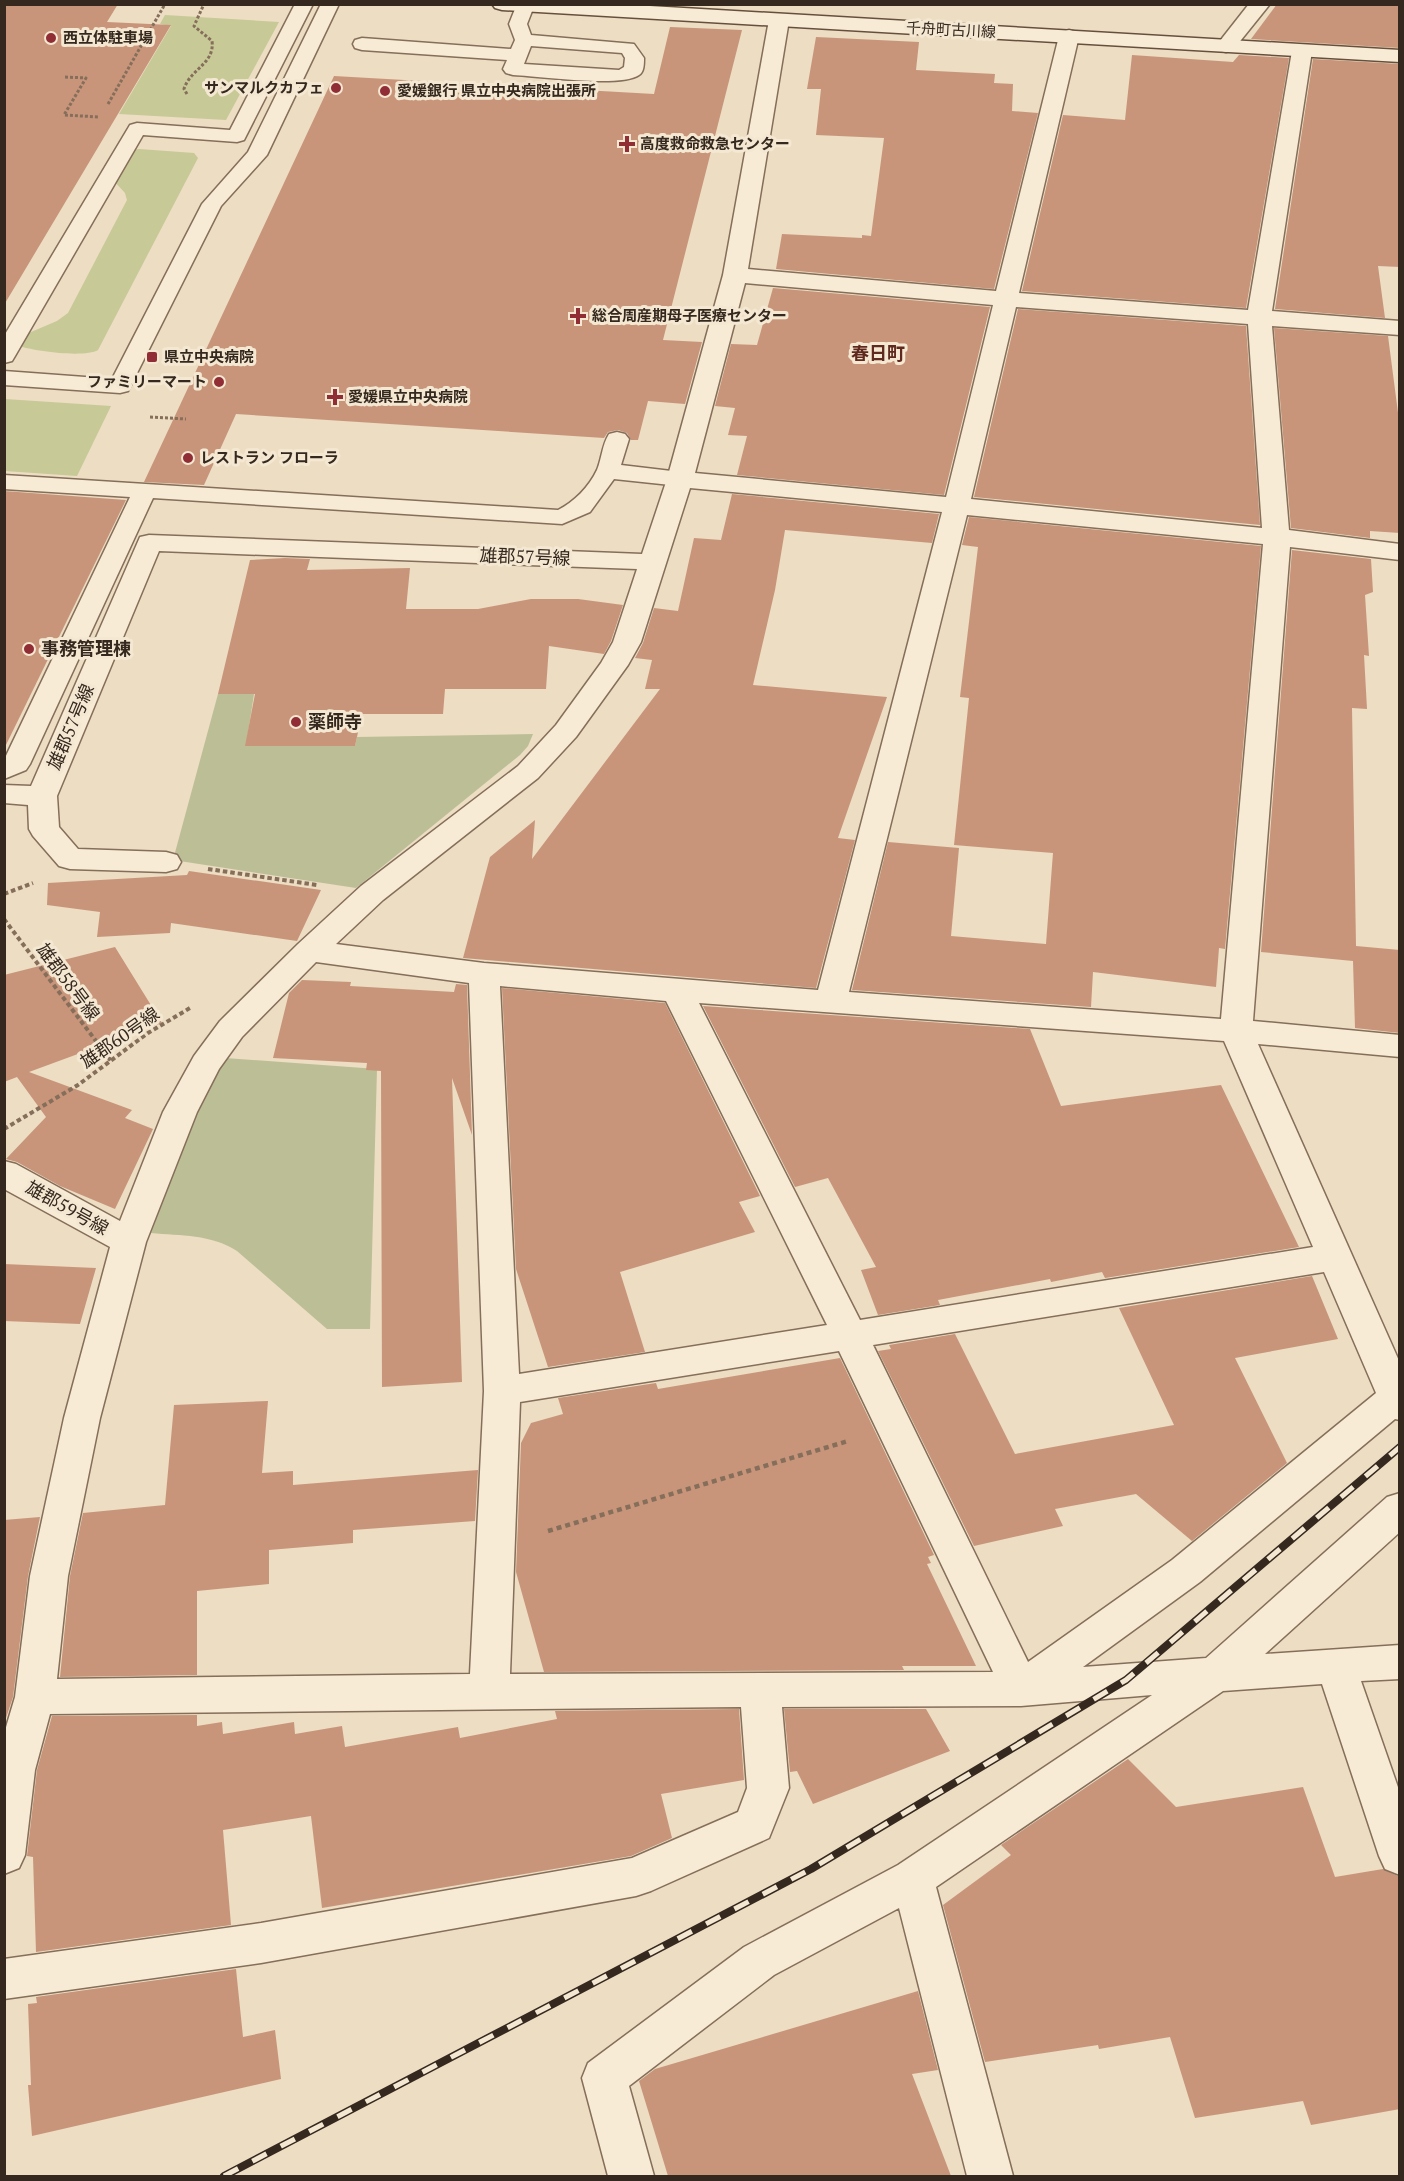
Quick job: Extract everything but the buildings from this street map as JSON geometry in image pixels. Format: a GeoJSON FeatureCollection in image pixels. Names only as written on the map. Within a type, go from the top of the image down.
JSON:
{"type":"FeatureCollection","features":[{"type":"Feature","properties":{"kind":"street","name":"千舟町古川線"},"geometry":{"type":"LineString","coordinates":[[502,4],[767,15],[1400,56]]}},
{"type":"Feature","properties":{"kind":"street"},"geometry":{"type":"LineString","coordinates":[[1226,46],[1260,4]]}},
{"type":"Feature","properties":{"kind":"street"},"geometry":{"type":"LineString","coordinates":[[4,1855],[10,1770],[35,1697],[51,1565],[82,1418],[129,1242],[180,1112],[206,1064],[231,1029],[309,951],[372,893],[528,772],[566,731],[614,665],[627,642],[680,479],[735,275],[767,15]]}},
{"type":"Feature","properties":{"kind":"street"},"geometry":{"type":"LineString","coordinates":[[831,1000],[957,506],[1069,36]]}},
{"type":"Feature","properties":{"kind":"street"},"geometry":{"type":"LineString","coordinates":[[1021,1689],[1186,1570],[1398,1399],[1236,1031],[1277,537],[1259,317],[1302,51]]}},
{"type":"Feature","properties":{"kind":"street"},"geometry":{"type":"LineString","coordinates":[[735,275],[1007,300],[1400,327]]}},
{"type":"Feature","properties":{"kind":"street"},"geometry":{"type":"LineString","coordinates":[[680,479],[1277,537],[1400,552]]}},
{"type":"Feature","properties":{"kind":"street","name":"雄郡57号線"},"geometry":{"type":"LineString","coordinates":[[166,862],[70,859],[44,829],[42,796],[149,543],[652,562]]}},
{"type":"Feature","properties":{"kind":"street"},"geometry":{"type":"LineString","coordinates":[[4,794],[42,796]]}},
{"type":"Feature","properties":{"kind":"street"},"geometry":{"type":"LineString","coordinates":[[309,951],[484,974],[677,991],[831,1000],[1400,1046]]}},
{"type":"Feature","properties":{"kind":"street"},"geometry":{"type":"LineString","coordinates":[[484,974],[502,1391],[489,1691]]}},
{"type":"Feature","properties":{"kind":"street"},"geometry":{"type":"LineString","coordinates":[[677,991],[849,1333],[1021,1689]]}},
{"type":"Feature","properties":{"kind":"street","name":"雄郡59号線"},"geometry":{"type":"LineString","coordinates":[[4,1173],[129,1242]]}},
{"type":"Feature","properties":{"kind":"street"},"geometry":{"type":"LineString","coordinates":[[502,1391],[849,1333],[1335,1257]]}},
{"type":"Feature","properties":{"kind":"street"},"geometry":{"type":"LineString","coordinates":[[631,2176],[604,2078],[759,1961],[913,1879],[1214,1675],[1400,1508]]}},
{"type":"Feature","properties":{"kind":"street"},"geometry":{"type":"LineString","coordinates":[[35,1697],[489,1691],[1021,1689],[1400,1662]]}},
{"type":"Feature","properties":{"kind":"street"},"geometry":{"type":"LineString","coordinates":[[1336,1666],[1400,1856]]}},
{"type":"Feature","properties":{"kind":"street"},"geometry":{"type":"LineString","coordinates":[[4,1979],[261,1943],[636,1877],[754,1825],[768,1788],[760,1690]]}},
{"type":"Feature","properties":{"kind":"street"},"geometry":{"type":"LineString","coordinates":[[913,1879],[990,2176]]}},
{"type":"Feature","properties":{"kind":"lane"},"geometry":{"type":"LineString","coordinates":[[4,356],[137,129],[237,136],[304,4]]}},
{"type":"Feature","properties":{"kind":"lane"},"geometry":{"type":"LineString","coordinates":[[4,378],[120,386],[213,204],[233,179],[257,155],[330,4]]}},
{"type":"Feature","properties":{"kind":"lane"},"geometry":{"type":"LineString","coordinates":[[362,44],[521,47],[627,48],[635,54],[633,71],[621,76],[513,69],[521,47],[518,24],[525,6]]}},
{"type":"Feature","properties":{"kind":"lane"},"geometry":{"type":"LineString","coordinates":[[4,482],[562,517],[582,507],[608,471],[617,439]]}},
{"type":"Feature","properties":{"kind":"lane"},"geometry":{"type":"LineString","coordinates":[[608,471],[680,479]]}},
{"type":"Feature","properties":{"kind":"lane"},"geometry":{"type":"LineString","coordinates":[[4,771],[17,764],[145,491]]}},
{"type":"Feature","properties":{"kind":"lane"},"geometry":{"type":"LineString","coordinates":[[121,542],[149,543]]}},
{"type":"Feature","properties":{"kind":"path"},"geometry":{"type":"LineString","coordinates":[[106,107],[165,4]]}},
{"type":"Feature","properties":{"kind":"path"},"geometry":{"type":"LineString","coordinates":[[188,96],[184,89],[186,80],[210,59],[214,48],[210,39],[194,26],[204,4]]}},
{"type":"Feature","properties":{"kind":"path"},"geometry":{"type":"LineString","coordinates":[[64,115],[86,78],[65,76]]}},
{"type":"Feature","properties":{"kind":"path"},"geometry":{"type":"LineString","coordinates":[[150,417],[186,419]]}},
{"type":"Feature","properties":{"kind":"path"},"geometry":{"type":"LineString","coordinates":[[166,862],[372,893]]}},
{"type":"Feature","properties":{"kind":"path","name":"雄郡58号線"},"geometry":{"type":"LineString","coordinates":[[4,919],[111,1061]]}},
{"type":"Feature","properties":{"kind":"path","name":"雄郡60号線"},"geometry":{"type":"LineString","coordinates":[[4,1129],[54,1101],[181,1012],[212,999],[238,995],[261,999]]}},
{"type":"Feature","properties":{"kind":"path"},"geometry":{"type":"LineString","coordinates":[[496,1547],[895,1427]]}},
{"type":"Feature","properties":{"kind":"green space"},"geometry":{"type":"Polygon","coordinates":[[[165,15],[279,22],[226,120],[119,114],[171,26],[160,24],[165,15]]]}},
{"type":"Feature","properties":{"kind":"green space"},"geometry":{"type":"Polygon","coordinates":[[[132,150],[194,153],[198,158],[98,350],[71,354],[19,346],[24,335],[57,321],[68,313],[127,200],[125,193],[114,181],[132,150]]]}},
{"type":"Feature","properties":{"kind":"green space"},"geometry":{"type":"Polygon","coordinates":[[[5,399],[111,406],[77,476],[5,471],[5,399]]]}},
{"type":"Feature","properties":{"kind":"green space"},"geometry":{"type":"Polygon","coordinates":[[[218,694],[254,694],[246,746],[355,746],[357,737],[533,734],[528,746],[520,755],[356,888],[173,860],[218,694]]]}},
{"type":"Feature","properties":{"kind":"green space"},"geometry":{"type":"Polygon","coordinates":[[[225,1058],[377,1069],[370,1329],[327,1329],[237,1251],[227,1245],[196,1237],[151,1233],[194,1122],[225,1058]]]}},
{"type":"Feature","properties":{"kind":"railway"},"geometry":{"type":"LineString","coordinates":[[224,2176],[811,1869],[1126,1680],[1400,1447]]}},
{"type":"Feature","properties":{"kind":"place","name":"西立体駐車場"},"geometry":{"type":"Point","coordinates":[51,38]}},
{"type":"Feature","properties":{"kind":"place","name":"サンマルクカフェ"},"geometry":{"type":"Point","coordinates":[336,88]}},
{"type":"Feature","properties":{"kind":"place","name":"愛媛銀行 県立中央病院出張所"},"geometry":{"type":"Point","coordinates":[385,91]}},
{"type":"Feature","properties":{"kind":"place","name":"高度救命救急センター"},"geometry":{"type":"Point","coordinates":[627,144]}},
{"type":"Feature","properties":{"kind":"place","name":"総合周産期母子医療センター"},"geometry":{"type":"Point","coordinates":[578,316]}},
{"type":"Feature","properties":{"kind":"place","name":"県立中央病院"},"geometry":{"type":"Point","coordinates":[152,357]}},
{"type":"Feature","properties":{"kind":"place","name":"ファミリーマート"},"geometry":{"type":"Point","coordinates":[219,382]}},
{"type":"Feature","properties":{"kind":"place","name":"愛媛県立中央病院"},"geometry":{"type":"Point","coordinates":[335,397]}},
{"type":"Feature","properties":{"kind":"place","name":"レストラン フローラ"},"geometry":{"type":"Point","coordinates":[188,458]}},
{"type":"Feature","properties":{"kind":"place","name":"事務管理棟"},"geometry":{"type":"Point","coordinates":[29,649]}},
{"type":"Feature","properties":{"kind":"place","name":"薬師寺"},"geometry":{"type":"Point","coordinates":[296,722]}},
{"type":"Feature","properties":{"kind":"district","name":"春日町"},"geometry":{"type":"Point","coordinates":[878,354]}}]}
